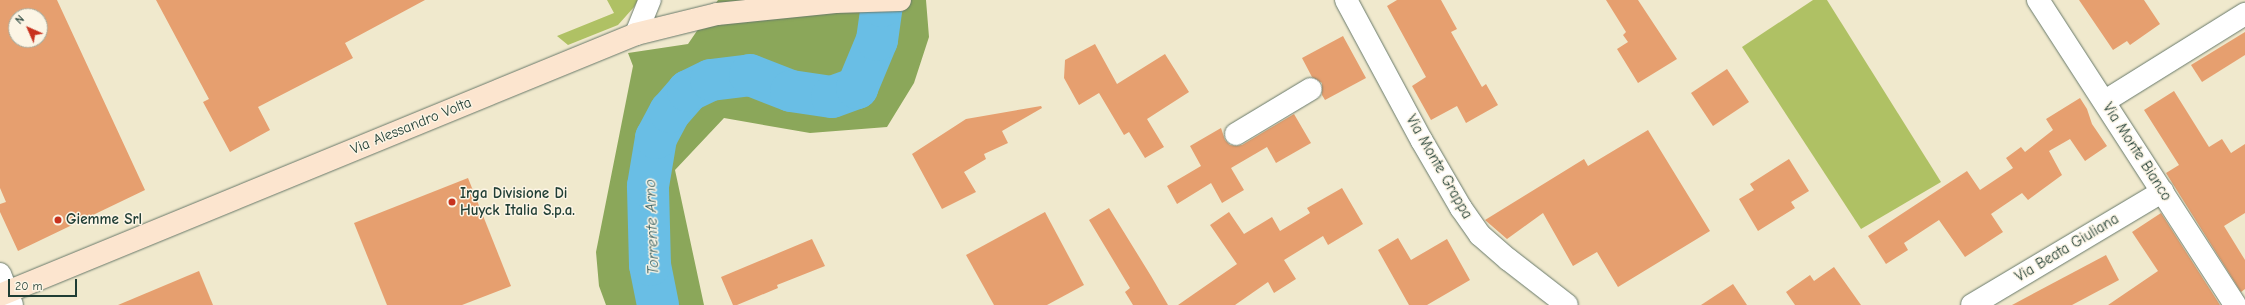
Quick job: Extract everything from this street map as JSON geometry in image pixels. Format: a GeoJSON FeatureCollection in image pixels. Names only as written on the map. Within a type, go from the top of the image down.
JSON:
{"type":"FeatureCollection","features":[{"type":"Feature","properties":{"kind":"street"},"geometry":{"type":"LineString","coordinates":[[636,34],[650,0]]}},
{"type":"Feature","properties":{"kind":"street","name":"Via Alessandro Volta"},"geometry":{"type":"LineString","coordinates":[[5,291],[636,34],[717,14],[835,2],[900,0]]}},
{"type":"Feature","properties":{"kind":"street","name":"Via Monte Grappa"},"geometry":{"type":"LineString","coordinates":[[1346,0],[1426,148],[1461,208],[1480,235],[1509,260],[1567,305]]}},
{"type":"Feature","properties":{"kind":"street","name":"Via Monte Bianco"},"geometry":{"type":"LineString","coordinates":[[2038,0],[2163,191],[2235,305]]}},
{"type":"Feature","properties":{"kind":"street"},"geometry":{"type":"LineString","coordinates":[[2104,102],[2245,14]]}},
{"type":"Feature","properties":{"kind":"street"},"geometry":{"type":"LineString","coordinates":[[1236,134],[1310,89]]}},
{"type":"Feature","properties":{"kind":"street","name":"Via Beata Giuliana"},"geometry":{"type":"LineString","coordinates":[[1972,305],[2163,191]]}},
{"type":"Feature","properties":{"kind":"green space"},"geometry":{"type":"Polygon","coordinates":[[[607,0],[638,0],[634,7],[618,25],[568,45],[557,36],[614,13],[607,0]]]}},
{"type":"Feature","properties":{"kind":"green space"},"geometry":{"type":"Polygon","coordinates":[[[718,0],[926,0],[929,37],[914,83],[887,127],[810,133],[724,118],[675,170],[704,305],[606,305],[599,286],[596,252],[633,66],[628,53],[688,44],[718,0]]]}},
{"type":"Feature","properties":{"kind":"green space"},"geometry":{"type":"Polygon","coordinates":[[[1813,0],[1827,0],[1941,182],[1861,229],[1742,47],[1813,0]]]}},
{"type":"Feature","properties":{"kind":"building"},"geometry":{"type":"Polygon","coordinates":[[[0,0],[57,0],[145,190],[18,251],[0,212],[0,204],[6,202],[0,188],[0,0]]]}},
{"type":"Feature","properties":{"kind":"building"},"geometry":{"type":"Polygon","coordinates":[[[156,0],[425,0],[345,43],[353,58],[258,107],[270,130],[230,152],[203,102],[209,99],[156,0]]]}},
{"type":"Feature","properties":{"kind":"building"},"geometry":{"type":"Polygon","coordinates":[[[1397,0],[1441,0],[1457,29],[1451,32],[1482,87],[1486,84],[1498,105],[1466,123],[1457,106],[1431,120],[1412,86],[1426,77],[1387,6],[1397,0]]]}},
{"type":"Feature","properties":{"kind":"building"},"geometry":{"type":"Polygon","coordinates":[[[1606,0],[1638,0],[1677,59],[1638,83],[1617,49],[1628,42],[1623,35],[1626,32],[1606,0]]]}},
{"type":"Feature","properties":{"kind":"building"},"geometry":{"type":"Polygon","coordinates":[[[2079,0],[2144,0],[2160,24],[2130,45],[2127,41],[2113,50],[2079,0]]]}},
{"type":"Feature","properties":{"kind":"building"},"geometry":{"type":"Polygon","coordinates":[[[2245,32],[2245,55],[2202,82],[2191,65],[2245,32]]]}},
{"type":"Feature","properties":{"kind":"building"},"geometry":{"type":"Polygon","coordinates":[[[1343,36],[1366,78],[1325,100],[1322,95],[1322,83],[1312,77],[1302,58],[1343,36]]]}},
{"type":"Feature","properties":{"kind":"building"},"geometry":{"type":"Polygon","coordinates":[[[1095,44],[1117,84],[1165,54],[1189,92],[1147,119],[1164,147],[1145,158],[1129,132],[1124,135],[1099,93],[1079,105],[1064,78],[1065,60],[1095,44]]]}},
{"type":"Feature","properties":{"kind":"building"},"geometry":{"type":"Polygon","coordinates":[[[1727,69],[1749,102],[1713,126],[1691,93],[1727,69]]]}},
{"type":"Feature","properties":{"kind":"building"},"geometry":{"type":"Polygon","coordinates":[[[2174,91],[2209,147],[2222,139],[2231,153],[2245,144],[2245,213],[2224,226],[2245,260],[2245,289],[2241,292],[2166,173],[2179,165],[2144,110],[2174,91]]]}},
{"type":"Feature","properties":{"kind":"building"},"geometry":{"type":"Polygon","coordinates":[[[2080,98],[2087,109],[2092,124],[2107,146],[2085,161],[2070,139],[2049,151],[2062,175],[2028,200],[2022,193],[1991,214],[2003,232],[1965,257],[1939,220],[1904,243],[1908,250],[1886,264],[1868,236],[1967,171],[1980,190],[2013,168],[2006,158],[2021,147],[2025,152],[2053,130],[2046,119],[2080,98]]]}},
{"type":"Feature","properties":{"kind":"building"},"geometry":{"type":"Polygon","coordinates":[[[1041,106],[1042,108],[1002,131],[1008,143],[984,154],[986,159],[964,172],[976,192],[942,209],[912,154],[966,119],[1041,106]]]}},
{"type":"Feature","properties":{"kind":"building"},"geometry":{"type":"Polygon","coordinates":[[[1294,114],[1311,143],[1276,163],[1267,147],[1231,168],[1244,190],[1222,203],[1211,183],[1177,204],[1167,186],[1201,166],[1190,146],[1221,128],[1225,140],[1230,145],[1242,145],[1294,114]]]}},
{"type":"Feature","properties":{"kind":"building"},"geometry":{"type":"Polygon","coordinates":[[[1648,130],[1710,231],[1618,287],[1597,252],[1573,266],[1543,213],[1507,239],[1485,220],[1584,159],[1588,166],[1648,130]]]}},
{"type":"Feature","properties":{"kind":"building"},"geometry":{"type":"Polygon","coordinates":[[[1789,159],[1809,191],[1791,202],[1795,208],[1758,231],[1739,199],[1754,190],[1750,184],[1789,159]]]}},
{"type":"Feature","properties":{"kind":"building"},"geometry":{"type":"Polygon","coordinates":[[[468,178],[511,286],[462,305],[387,305],[354,223],[468,178]]]}},
{"type":"Feature","properties":{"kind":"building"},"geometry":{"type":"Polygon","coordinates":[[[1342,188],[1363,224],[1328,245],[1323,236],[1284,260],[1296,279],[1274,293],[1268,282],[1235,305],[1178,305],[1237,264],[1210,225],[1229,212],[1244,234],[1272,217],[1280,231],[1310,213],[1307,208],[1342,188]]]}},
{"type":"Feature","properties":{"kind":"building"},"geometry":{"type":"Polygon","coordinates":[[[1109,208],[1168,305],[1133,305],[1125,292],[1130,288],[1089,220],[1109,208]]]}},
{"type":"Feature","properties":{"kind":"building"},"geometry":{"type":"Polygon","coordinates":[[[1045,212],[1084,285],[1047,305],[994,305],[966,255],[1045,212]]]}},
{"type":"Feature","properties":{"kind":"building"},"geometry":{"type":"Polygon","coordinates":[[[2161,213],[2220,305],[2108,305],[2158,271],[2132,232],[2161,213]]]}},
{"type":"Feature","properties":{"kind":"building"},"geometry":{"type":"Polygon","coordinates":[[[1398,238],[1411,260],[1447,239],[1470,280],[1427,305],[1409,305],[1378,250],[1398,238]]]}},
{"type":"Feature","properties":{"kind":"building"},"geometry":{"type":"Polygon","coordinates":[[[812,239],[825,266],[777,285],[778,288],[737,305],[733,305],[721,277],[812,239]]]}},
{"type":"Feature","properties":{"kind":"building"},"geometry":{"type":"Polygon","coordinates":[[[2106,255],[2119,280],[2072,305],[2012,305],[2106,255]]]}},
{"type":"Feature","properties":{"kind":"building"},"geometry":{"type":"Polygon","coordinates":[[[1834,267],[1861,305],[1795,305],[1786,292],[1810,275],[1814,281],[1834,267]]]}},
{"type":"Feature","properties":{"kind":"building"},"geometry":{"type":"Polygon","coordinates":[[[199,271],[213,305],[118,305],[199,271]]]}},
{"type":"Feature","properties":{"kind":"building"},"geometry":{"type":"Polygon","coordinates":[[[1733,284],[1747,305],[1701,305],[1733,284]]]}},
{"type":"Feature","properties":{"kind":"waterway","name":"Torrente Arno"},"geometry":{"type":"LineString","coordinates":[[658,305],[650,265],[648,186],[656,138],[670,112],[688,91],[711,80],[750,75],[791,91],[832,97],[857,88],[877,40],[882,6],[881,0]]}},
{"type":"Feature","properties":{"kind":"place","name":"Irga Divisione Di Huyck Italia S.p.a."},"geometry":{"type":"Point","coordinates":[452,202]}},
{"type":"Feature","properties":{"kind":"place","name":"Giemme Srl"},"geometry":{"type":"Point","coordinates":[58,220]}}]}
